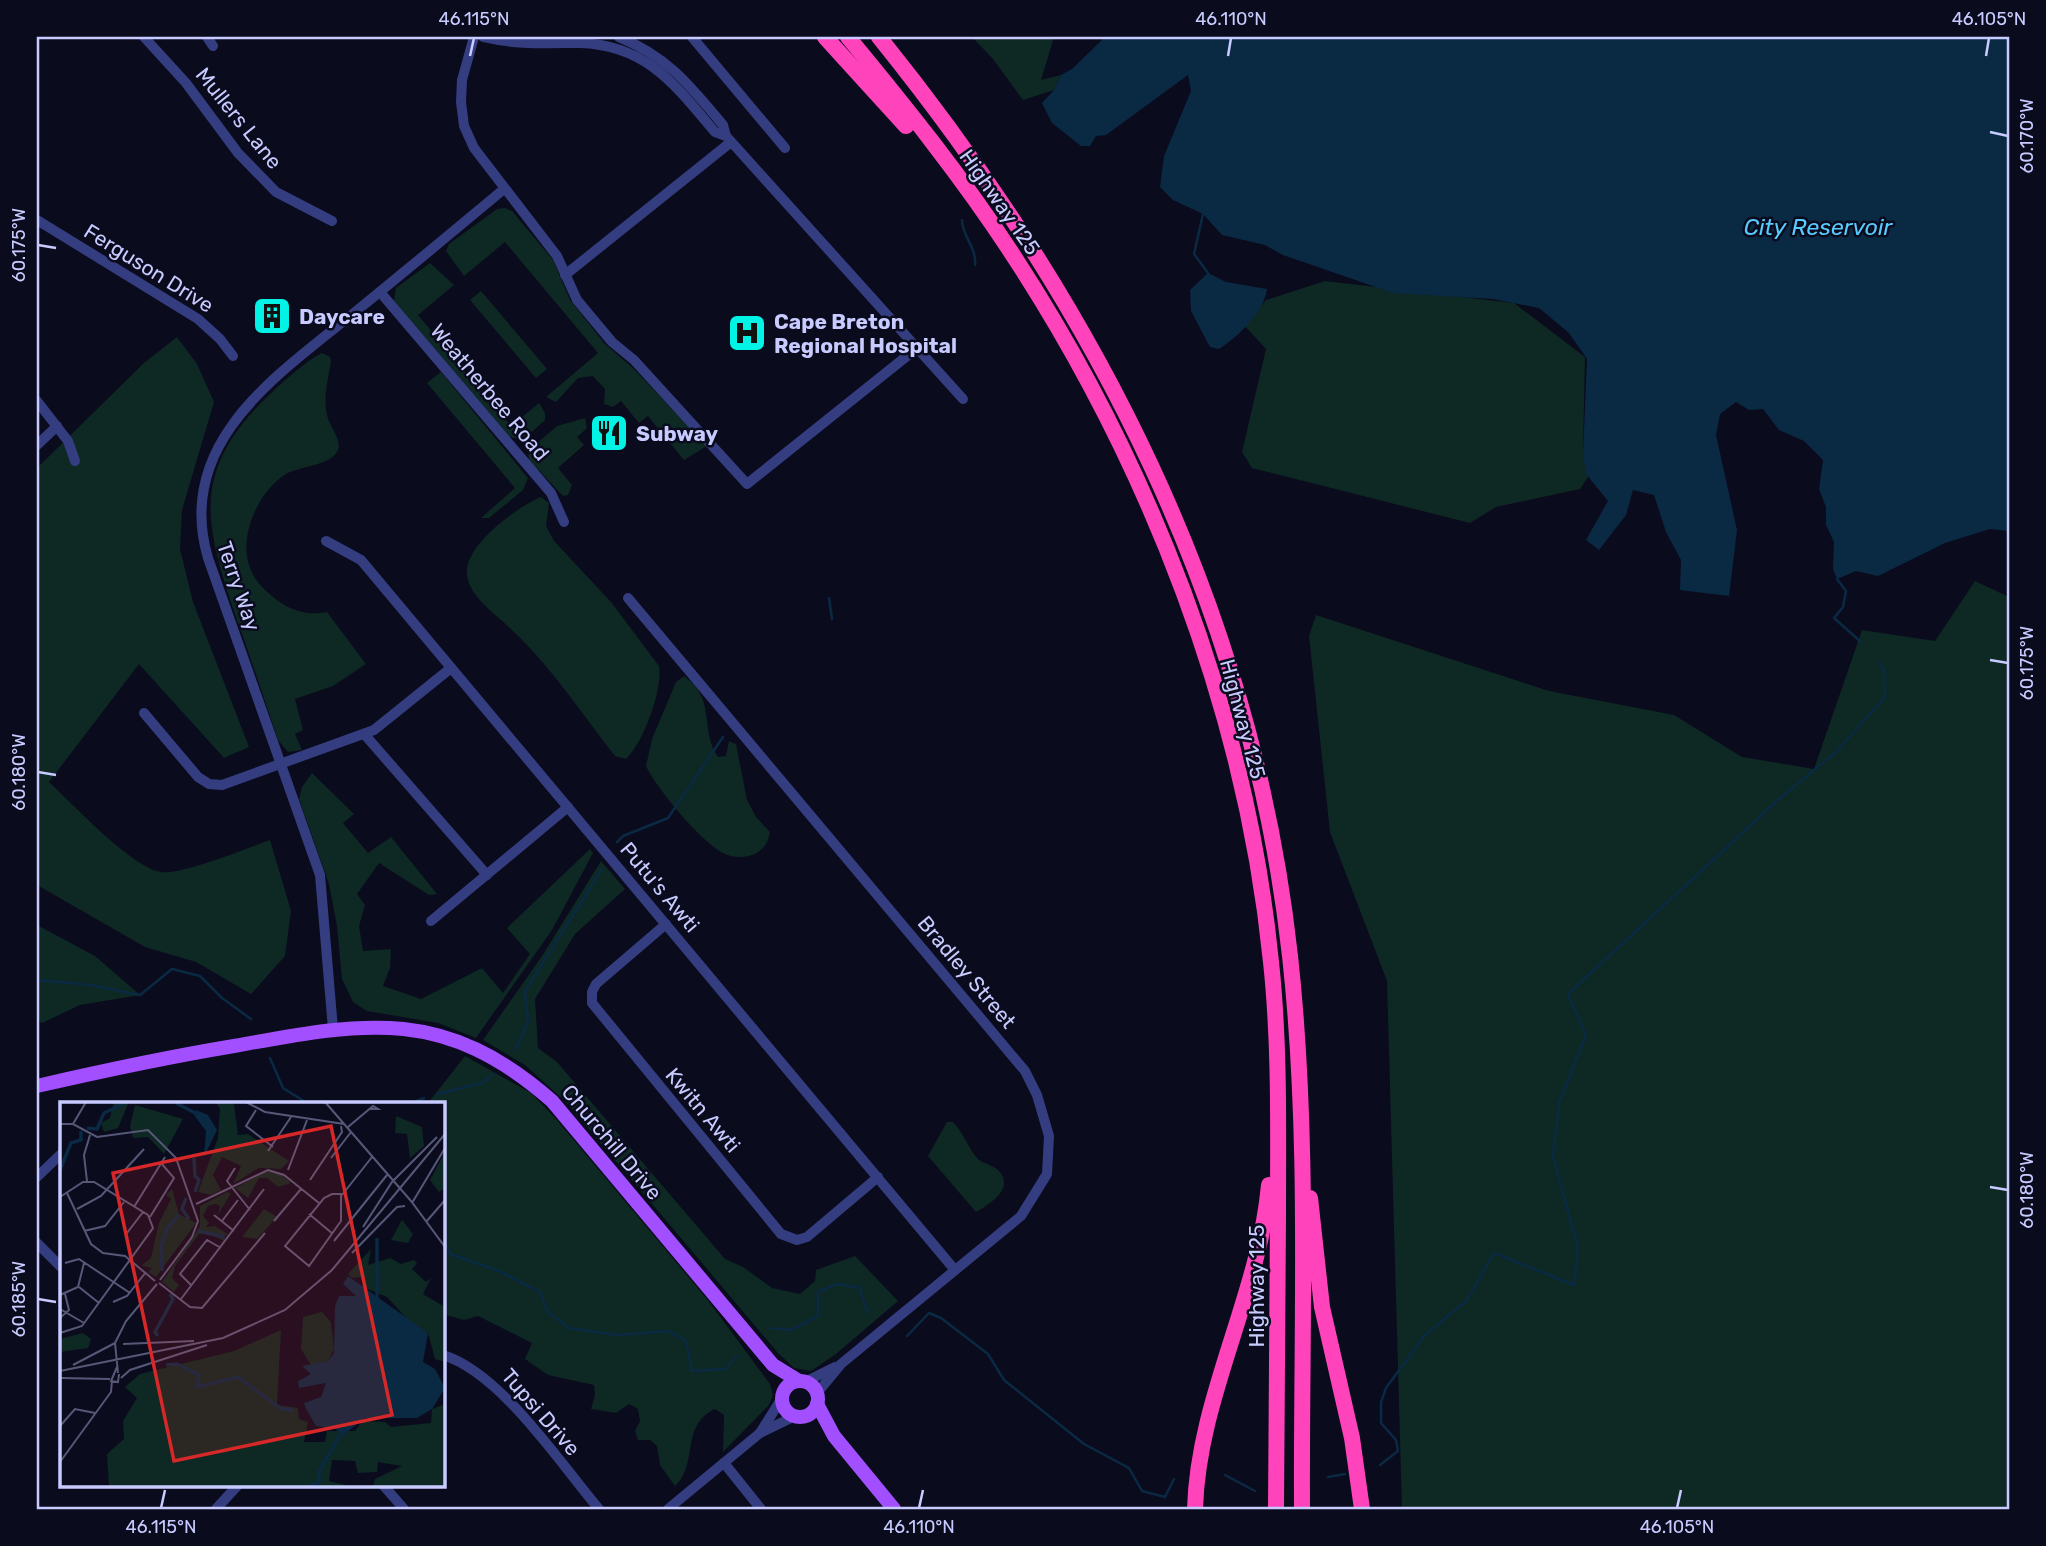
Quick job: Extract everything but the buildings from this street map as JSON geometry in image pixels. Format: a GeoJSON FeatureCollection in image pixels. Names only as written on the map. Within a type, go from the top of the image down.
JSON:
{"type":"FeatureCollection","features":[{"type":"Feature","properties":{"kind":"highway"},"geometry":{"type":"LineString","coordinates":[[825,37],[976,202]]}},
{"type":"Feature","properties":{"kind":"highway","name":"Highway 125"},"geometry":{"type":"LineString","coordinates":[[848,37],[976,202],[1040,297],[1111,429],[1171,562],[1203,653],[1235,765],[1258,867],[1272,966],[1278,1093],[1276,1509]]}},
{"type":"Feature","properties":{"kind":"highway","name":"Highway 125"},"geometry":{"type":"LineString","coordinates":[[879,37],[975,162],[1065,300],[1129,416],[1169,500],[1202,582],[1238,695],[1269,820],[1290,954],[1298,1099],[1302,1509]]}},
{"type":"Feature","properties":{"kind":"highway"},"geometry":{"type":"LineString","coordinates":[[887,37],[918,85]]}},
{"type":"Feature","properties":{"kind":"highway"},"geometry":{"type":"LineString","coordinates":[[1195,1509],[1210,1418],[1262,1229],[1278,1093]]}},
{"type":"Feature","properties":{"kind":"highway"},"geometry":{"type":"LineString","coordinates":[[1298,1099],[1322,1307],[1352,1438],[1362,1509]]}},
{"type":"Feature","properties":{"kind":"main road","name":"Churchill Drive"},"geometry":{"type":"LineString","coordinates":[[37,1086],[172,1057],[333,1029],[389,1026],[428,1032],[471,1046],[519,1073],[552,1101],[587,1140],[773,1366],[783,1396]]}},
{"type":"Feature","properties":{"kind":"main road","name":"Churchill Drive"},"geometry":{"type":"LineString","coordinates":[[773,1366],[802,1382]]}},
{"type":"Feature","properties":{"kind":"main road"},"geometry":{"type":"LineString","coordinates":[[834,1436],[785,1409],[783,1396],[789,1385],[802,1382],[817,1398],[834,1436],[894,1509]]}},
{"type":"Feature","properties":{"kind":"main road"},"geometry":{"type":"LineString","coordinates":[[801,1416],[817,1398]]}},
{"type":"Feature","properties":{"kind":"street","name":"Mullers Lane"},"geometry":{"type":"LineString","coordinates":[[144,37],[186,83],[238,153],[276,192],[332,221]]}},
{"type":"Feature","properties":{"kind":"street"},"geometry":{"type":"LineString","coordinates":[[474,37],[462,80],[462,114],[474,148],[557,256],[573,295],[608,338],[652,379],[747,484],[917,348]]}},
{"type":"Feature","properties":{"kind":"street"},"geometry":{"type":"LineString","coordinates":[[483,37],[519,43],[608,45],[633,53],[657,68],[715,132],[729,139]]}},
{"type":"Feature","properties":{"kind":"street"},"geometry":{"type":"LineString","coordinates":[[620,37],[657,55],[675,69],[723,125],[729,139],[963,399]]}},
{"type":"Feature","properties":{"kind":"street"},"geometry":{"type":"LineString","coordinates":[[692,37],[785,148]]}},
{"type":"Feature","properties":{"kind":"street"},"geometry":{"type":"LineString","coordinates":[[565,275],[729,139]]}},
{"type":"Feature","properties":{"kind":"street","name":"Terry Way"},"geometry":{"type":"LineString","coordinates":[[333,1029],[323,888],[283,764],[208,558],[201,524],[203,489],[220,445],[253,399],[504,189]]}},
{"type":"Feature","properties":{"kind":"street","name":"Ferguson Drive"},"geometry":{"type":"LineString","coordinates":[[37,220],[198,319],[220,339],[233,356]]}},
{"type":"Feature","properties":{"kind":"street","name":"Weatherbee Road"},"geometry":{"type":"LineString","coordinates":[[380,292],[551,494],[564,522]]}},
{"type":"Feature","properties":{"kind":"street"},"geometry":{"type":"LineString","coordinates":[[37,401],[68,441],[75,461]]}},
{"type":"Feature","properties":{"kind":"street"},"geometry":{"type":"LineString","coordinates":[[37,445],[57,426]]}},
{"type":"Feature","properties":{"kind":"street","name":"Putu's Awti"},"geometry":{"type":"LineString","coordinates":[[326,541],[360,560],[954,1269]]}},
{"type":"Feature","properties":{"kind":"street","name":"Bradley Street"},"geometry":{"type":"LineString","coordinates":[[628,598],[1025,1071],[1037,1095],[1049,1136],[1047,1174],[1021,1216],[841,1364],[817,1398]]}},
{"type":"Feature","properties":{"kind":"street"},"geometry":{"type":"LineString","coordinates":[[144,713],[198,777],[209,784],[227,784],[366,734],[389,720],[451,668]]}},
{"type":"Feature","properties":{"kind":"street"},"geometry":{"type":"LineString","coordinates":[[366,734],[487,875]]}},
{"type":"Feature","properties":{"kind":"street"},"geometry":{"type":"LineString","coordinates":[[431,921],[568,807]]}},
{"type":"Feature","properties":{"kind":"street","name":"Kwitn Awti"},"geometry":{"type":"LineString","coordinates":[[666,924],[596,984],[592,992],[592,1003],[781,1234],[797,1240],[807,1237],[878,1177]]}},
{"type":"Feature","properties":{"kind":"street"},"geometry":{"type":"LineString","coordinates":[[37,1177],[60,1155]]}},
{"type":"Feature","properties":{"kind":"street"},"geometry":{"type":"LineString","coordinates":[[37,1243],[60,1266]]}},
{"type":"Feature","properties":{"kind":"street","name":"Tupsi Drive"},"geometry":{"type":"LineString","coordinates":[[444,1355],[464,1363],[494,1385],[599,1509]]}},
{"type":"Feature","properties":{"kind":"street","name":"Bradley Street"},"geometry":{"type":"LineString","coordinates":[[802,1382],[841,1364]]}},
{"type":"Feature","properties":{"kind":"street"},"geometry":{"type":"LineString","coordinates":[[760,1433],[783,1396]]}},
{"type":"Feature","properties":{"kind":"street"},"geometry":{"type":"LineString","coordinates":[[668,1509],[760,1433],[801,1416]]}},
{"type":"Feature","properties":{"kind":"street"},"geometry":{"type":"LineString","coordinates":[[724,1463],[761,1509]]}},
{"type":"Feature","properties":{"kind":"street"},"geometry":{"type":"LineString","coordinates":[[216,1509],[236,1486]]}},
{"type":"Feature","properties":{"kind":"street"},"geometry":{"type":"LineString","coordinates":[[384,1486],[404,1509]]}},
{"type":"Feature","properties":{"kind":"green space"},"geometry":{"type":"Polygon","coordinates":[[[972,37],[1054,37],[1041,80],[1061,75],[1054,90],[1023,100],[993,59],[972,37]]]}},
{"type":"Feature","properties":{"kind":"green space"},"geometry":{"type":"Polygon","coordinates":[[[497,209],[512,211],[553,260],[570,300],[605,344],[634,369],[707,446],[684,460],[648,416],[639,423],[621,401],[613,407],[604,404],[605,389],[593,376],[578,378],[556,402],[546,397],[598,353],[505,242],[464,276],[446,251],[449,244],[497,209]]]}},
{"type":"Feature","properties":{"kind":"green space"},"geometry":{"type":"Polygon","coordinates":[[[430,263],[454,285],[418,315],[511,426],[539,403],[545,413],[545,420],[523,440],[510,437],[394,301],[396,288],[430,263]]]}},
{"type":"Feature","properties":{"kind":"green space"},"geometry":{"type":"Polygon","coordinates":[[[1325,281],[1514,303],[1585,357],[1583,453],[1588,477],[1580,489],[1496,507],[1470,523],[1252,468],[1242,452],[1266,349],[1245,326],[1266,300],[1325,281]]]}},
{"type":"Feature","properties":{"kind":"green space"},"geometry":{"type":"Polygon","coordinates":[[[481,291],[547,369],[536,378],[470,300],[481,291]]]}},
{"type":"Feature","properties":{"kind":"green space"},"geometry":{"type":"Polygon","coordinates":[[[177,337],[197,364],[214,402],[182,510],[180,549],[193,602],[249,747],[224,758],[139,664],[49,782],[119,847],[149,868],[161,872],[199,865],[270,840],[291,911],[285,956],[251,994],[196,962],[145,947],[37,885],[37,468],[144,363],[177,337]]]}},
{"type":"Feature","properties":{"kind":"green space"},"geometry":{"type":"Polygon","coordinates":[[[322,353],[330,357],[331,362],[326,388],[326,409],[338,441],[338,450],[322,463],[286,474],[267,491],[249,529],[247,556],[250,568],[261,586],[282,604],[294,610],[307,613],[327,612],[366,664],[333,686],[295,699],[303,730],[295,734],[302,750],[288,752],[278,740],[224,581],[216,552],[211,498],[216,473],[226,448],[243,423],[287,378],[322,353]]]}},
{"type":"Feature","properties":{"kind":"green space"},"geometry":{"type":"Polygon","coordinates":[[[441,372],[528,478],[523,490],[489,518],[481,518],[515,488],[427,383],[441,372]]]}},
{"type":"Feature","properties":{"kind":"green space"},"geometry":{"type":"Polygon","coordinates":[[[585,418],[587,428],[577,437],[584,445],[558,468],[572,485],[568,495],[563,496],[529,460],[528,451],[557,426],[585,418]]]}},
{"type":"Feature","properties":{"kind":"green space"},"geometry":{"type":"Polygon","coordinates":[[[541,497],[549,503],[546,526],[554,541],[611,602],[659,666],[655,702],[639,741],[626,759],[615,756],[541,661],[479,599],[469,584],[468,564],[482,540],[506,518],[541,497]]]}},
{"type":"Feature","properties":{"kind":"green space"},"geometry":{"type":"Polygon","coordinates":[[[1975,581],[2009,597],[2009,1509],[1402,1509],[1387,981],[1330,832],[1309,636],[1316,615],[1549,691],[1674,715],[1742,757],[1814,769],[1862,630],[1935,641],[1975,581]]]}},
{"type":"Feature","properties":{"kind":"green space"},"geometry":{"type":"Polygon","coordinates":[[[684,676],[701,694],[709,736],[718,757],[726,756],[729,741],[736,744],[747,800],[756,817],[770,832],[765,845],[755,854],[734,857],[714,847],[680,814],[646,766],[652,739],[676,682],[684,676]]]}},
{"type":"Feature","properties":{"kind":"green space"},"geometry":{"type":"Polygon","coordinates":[[[312,773],[354,814],[343,823],[368,853],[391,837],[437,894],[429,895],[379,863],[357,894],[365,905],[359,926],[363,951],[391,949],[390,968],[383,986],[421,999],[482,968],[503,993],[530,954],[507,928],[590,849],[593,853],[552,930],[476,1038],[438,1023],[367,1011],[353,1002],[342,979],[337,926],[329,884],[299,799],[302,787],[312,773]]]}},
{"type":"Feature","properties":{"kind":"green space"},"geometry":{"type":"Polygon","coordinates":[[[601,861],[625,889],[575,934],[535,999],[538,1048],[557,1062],[725,1259],[743,1267],[772,1288],[800,1294],[815,1281],[816,1270],[855,1256],[898,1301],[836,1354],[811,1371],[794,1368],[778,1353],[566,1102],[525,1065],[483,1040],[542,956],[601,861]]]}},
{"type":"Feature","properties":{"kind":"green space"},"geometry":{"type":"Polygon","coordinates":[[[37,925],[95,956],[140,995],[80,1005],[42,1023],[37,1020],[37,925]]]}},
{"type":"Feature","properties":{"kind":"green space"},"geometry":{"type":"Polygon","coordinates":[[[465,1056],[531,1093],[557,1120],[707,1299],[770,1384],[773,1395],[769,1405],[723,1452],[724,1415],[715,1409],[697,1425],[686,1467],[675,1486],[660,1465],[657,1446],[650,1440],[638,1440],[635,1431],[640,1421],[638,1409],[629,1404],[616,1413],[591,1409],[595,1395],[594,1385],[548,1375],[525,1359],[532,1343],[478,1316],[464,1320],[444,1314],[444,1102],[429,1102],[465,1056]]]}},
{"type":"Feature","properties":{"kind":"green space"},"geometry":{"type":"Polygon","coordinates":[[[947,1122],[953,1122],[957,1126],[978,1159],[996,1168],[1003,1177],[1003,1189],[999,1195],[976,1212],[928,1156],[947,1122]]]}},
{"type":"Feature","properties":{"kind":"water","name":"City Reservoir"},"geometry":{"type":"Polygon","coordinates":[[[1105,37],[2009,37],[2009,531],[1990,529],[1945,543],[1878,576],[1856,571],[1837,579],[1833,569],[1834,542],[1826,525],[1826,507],[1819,489],[1823,460],[1804,441],[1779,430],[1763,409],[1749,410],[1736,402],[1720,414],[1716,435],[1737,530],[1729,596],[1680,590],[1681,560],[1666,532],[1654,495],[1633,490],[1626,515],[1599,550],[1586,540],[1608,501],[1586,474],[1583,453],[1587,359],[1569,333],[1539,308],[1493,299],[1393,293],[1283,255],[1265,245],[1222,235],[1203,214],[1173,200],[1160,187],[1164,156],[1191,91],[1188,75],[1106,135],[1096,136],[1090,146],[1081,146],[1052,123],[1042,103],[1054,90],[1061,75],[1072,69],[1105,37]]]}},
{"type":"Feature","properties":{"kind":"water"},"geometry":{"type":"Polygon","coordinates":[[[1208,273],[1226,282],[1267,289],[1256,315],[1219,349],[1210,347],[1191,311],[1190,290],[1208,273]]]}},
{"type":"Feature","properties":{"kind":"waterway"},"geometry":{"type":"LineString","coordinates":[[1203,214],[1194,254],[1208,273]]}},
{"type":"Feature","properties":{"kind":"waterway"},"geometry":{"type":"LineString","coordinates":[[962,220],[974,253],[975,265]]}},
{"type":"Feature","properties":{"kind":"waterway"},"geometry":{"type":"LineString","coordinates":[[1837,579],[1846,591],[1843,607],[1834,618],[1861,642]]}},
{"type":"Feature","properties":{"kind":"waterway"},"geometry":{"type":"LineString","coordinates":[[829,598],[832,619]]}},
{"type":"Feature","properties":{"kind":"waterway"},"geometry":{"type":"LineString","coordinates":[[1380,1465],[1398,1451],[1396,1440],[1381,1423],[1381,1402],[1386,1388],[1424,1336],[1467,1300],[1494,1253],[1574,1285],[1578,1248],[1553,1156],[1559,1103],[1586,1035],[1568,994],[1779,799],[1836,752],[1885,697],[1884,669],[1878,662]]}},
{"type":"Feature","properties":{"kind":"waterway"},"geometry":{"type":"LineString","coordinates":[[617,842],[623,836],[668,818],[723,737]]}},
{"type":"Feature","properties":{"kind":"waterway"},"geometry":{"type":"LineString","coordinates":[[516,1050],[528,1021],[525,991],[602,869]]}},
{"type":"Feature","properties":{"kind":"waterway"},"geometry":{"type":"LineString","coordinates":[[37,980],[91,985],[140,995],[172,969],[200,976],[222,998],[251,1019]]}},
{"type":"Feature","properties":{"kind":"waterway"},"geometry":{"type":"LineString","coordinates":[[270,1058],[283,1088],[305,1102]]}},
{"type":"Feature","properties":{"kind":"waterway"},"geometry":{"type":"LineString","coordinates":[[438,1094],[482,1083],[493,1074]]}},
{"type":"Feature","properties":{"kind":"waterway"},"geometry":{"type":"LineString","coordinates":[[414,1102],[424,1098]]}},
{"type":"Feature","properties":{"kind":"waterway"},"geometry":{"type":"LineString","coordinates":[[444,1240],[450,1254],[499,1271],[540,1292],[548,1312],[569,1328],[617,1335],[669,1331],[686,1341],[692,1371],[725,1369],[737,1356]]}},
{"type":"Feature","properties":{"kind":"waterway"},"geometry":{"type":"LineString","coordinates":[[770,1328],[791,1330],[818,1316],[818,1292],[837,1284],[860,1288],[867,1312]]}},
{"type":"Feature","properties":{"kind":"waterway"},"geometry":{"type":"LineString","coordinates":[[907,1336],[929,1313],[941,1318],[988,1354],[1004,1380],[1084,1444],[1129,1468],[1142,1491],[1165,1497],[1174,1479]]}},
{"type":"Feature","properties":{"kind":"waterway"},"geometry":{"type":"LineString","coordinates":[[1328,1477],[1345,1474]]}},
{"type":"Feature","properties":{"kind":"waterway"},"geometry":{"type":"LineString","coordinates":[[1225,1475],[1255,1491]]}},
{"type":"Feature","properties":{"kind":"place","name":"Daycare"},"geometry":{"type":"Point","coordinates":[272,316]}},
{"type":"Feature","properties":{"kind":"place","name":"Cape Breton Regional Hospital"},"geometry":{"type":"Point","coordinates":[747,333]}},
{"type":"Feature","properties":{"kind":"place","name":"Subway"},"geometry":{"type":"Point","coordinates":[609,433]}}]}
